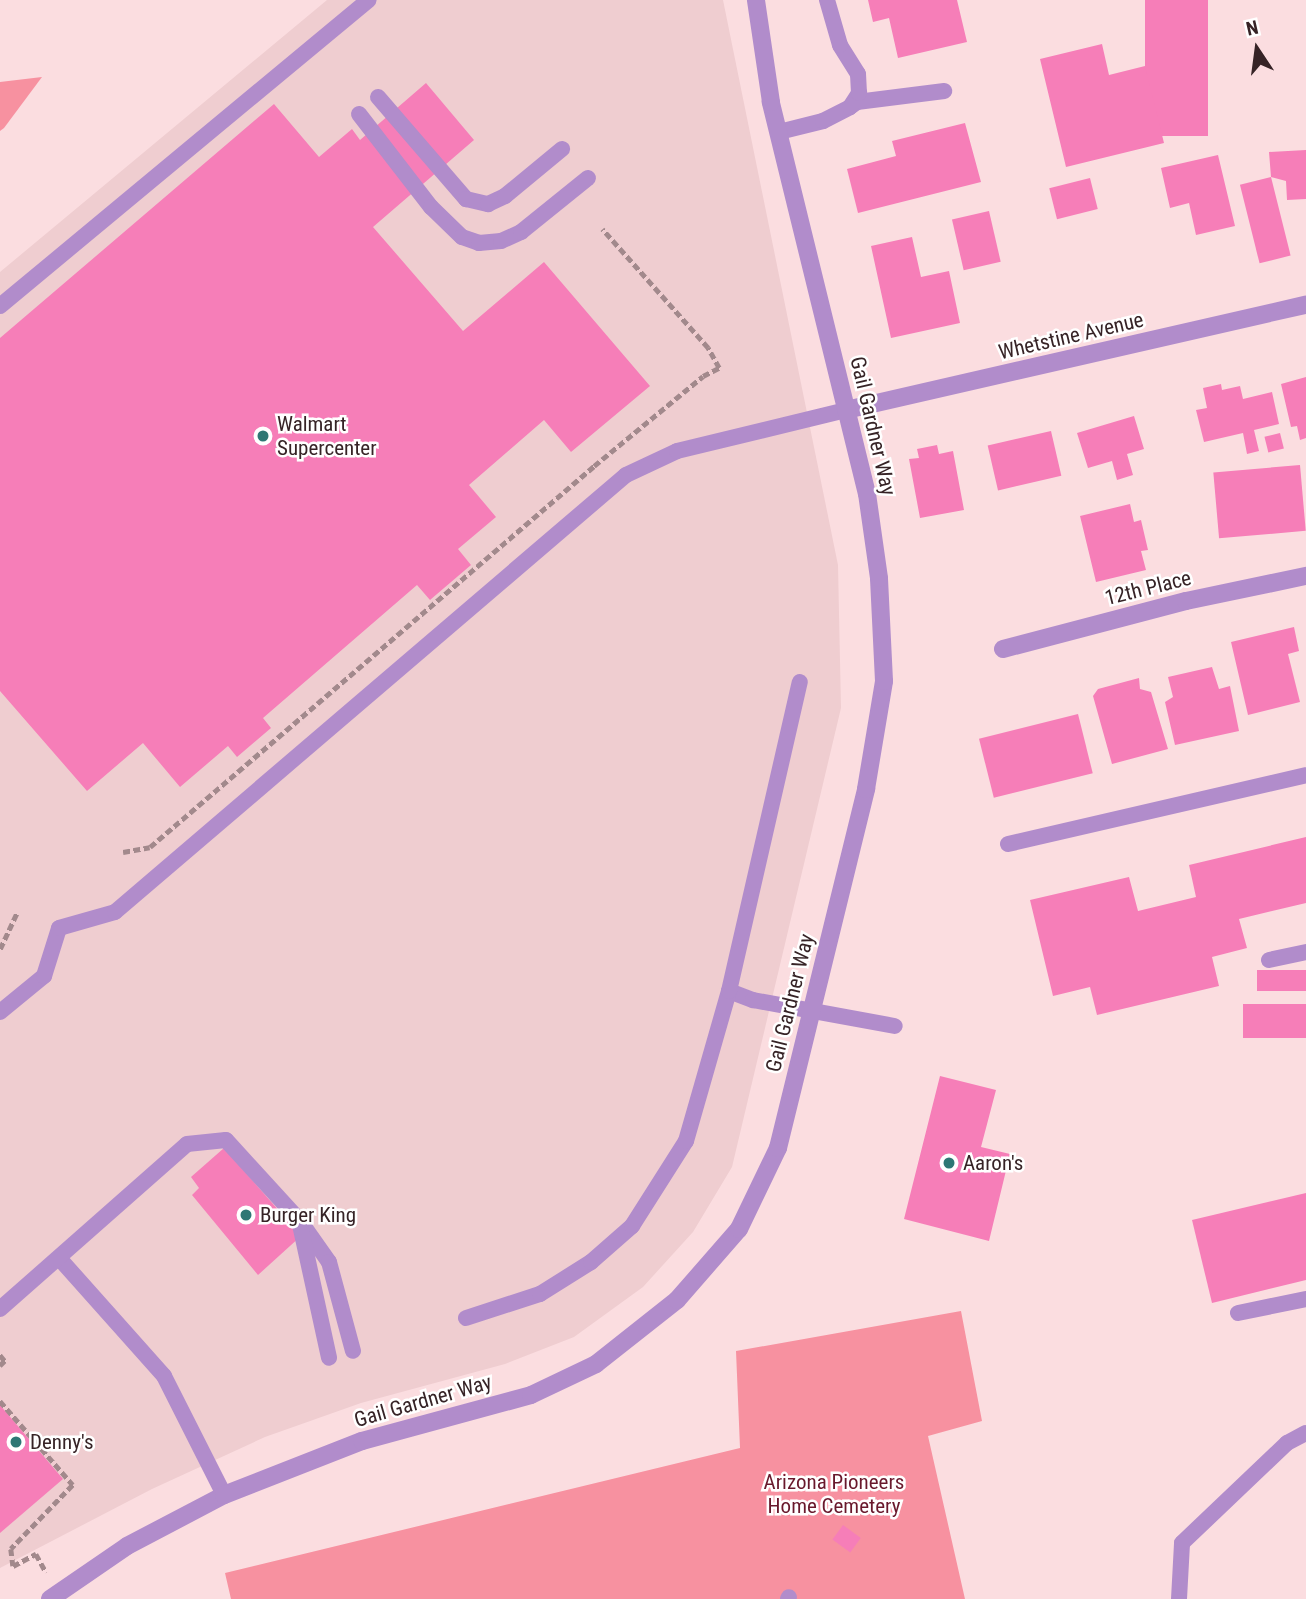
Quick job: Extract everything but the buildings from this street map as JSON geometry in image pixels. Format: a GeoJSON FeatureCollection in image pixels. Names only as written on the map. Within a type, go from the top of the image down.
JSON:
{"type":"FeatureCollection","features":[{"type":"Feature","properties":{"kind":"street","name":"Gail Gardner Way"},"geometry":{"type":"LineString","coordinates":[[50,1599],[127,1546],[223,1495],[362,1441],[531,1395],[596,1364],[677,1300],[739,1229],[778,1149],[866,789],[884,681],[879,578],[867,494],[779,132],[756,0]]}},
{"type":"Feature","properties":{"kind":"street","name":"Whetstine Avenue"},"geometry":{"type":"LineString","coordinates":[[846,410],[1306,305]]}},
{"type":"Feature","properties":{"kind":"street","name":"12th Place"},"geometry":{"type":"LineString","coordinates":[[1003,649],[1186,601],[1306,576]]}},
{"type":"Feature","properties":{"kind":"lane"},"geometry":{"type":"LineString","coordinates":[[0,306],[369,0]]}},
{"type":"Feature","properties":{"kind":"lane"},"geometry":{"type":"LineString","coordinates":[[827,0],[840,45],[858,74],[859,93],[850,107]]}},
{"type":"Feature","properties":{"kind":"lane"},"geometry":{"type":"LineString","coordinates":[[779,132],[823,121],[857,102],[944,91]]}},
{"type":"Feature","properties":{"kind":"lane"},"geometry":{"type":"LineString","coordinates":[[378,97],[466,199],[488,204],[505,196],[562,149]]}},
{"type":"Feature","properties":{"kind":"lane"},"geometry":{"type":"LineString","coordinates":[[359,114],[431,206],[462,237],[479,243],[501,241],[521,232],[588,178]]}},
{"type":"Feature","properties":{"kind":"lane"},"geometry":{"type":"LineString","coordinates":[[0,1012],[44,976],[59,928],[115,912],[626,475],[677,451],[846,410]]}},
{"type":"Feature","properties":{"kind":"lane"},"geometry":{"type":"LineString","coordinates":[[466,1318],[540,1294],[591,1262],[632,1226],[686,1141],[729,991],[800,682]]}},
{"type":"Feature","properties":{"kind":"lane"},"geometry":{"type":"LineString","coordinates":[[1008,844],[1306,775]]}},
{"type":"Feature","properties":{"kind":"lane"},"geometry":{"type":"LineString","coordinates":[[1269,960],[1306,952]]}},
{"type":"Feature","properties":{"kind":"lane"},"geometry":{"type":"LineString","coordinates":[[729,991],[810,1011],[895,1026]]}},
{"type":"Feature","properties":{"kind":"lane"},"geometry":{"type":"LineString","coordinates":[[0,1309],[187,1144],[226,1140],[299,1220],[329,1262],[353,1351]]}},
{"type":"Feature","properties":{"kind":"lane"},"geometry":{"type":"LineString","coordinates":[[299,1220],[329,1358]]}},
{"type":"Feature","properties":{"kind":"lane"},"geometry":{"type":"LineString","coordinates":[[59,1258],[164,1376],[223,1495]]}},
{"type":"Feature","properties":{"kind":"lane"},"geometry":{"type":"LineString","coordinates":[[1238,1313],[1306,1298]]}},
{"type":"Feature","properties":{"kind":"lane"},"geometry":{"type":"LineString","coordinates":[[1179,1599],[1182,1544],[1287,1443],[1306,1433]]}},
{"type":"Feature","properties":{"kind":"path"},"geometry":{"type":"LineString","coordinates":[[123,852],[150,847],[594,466],[703,376],[719,368],[708,348],[602,229]]}},
{"type":"Feature","properties":{"kind":"path"},"geometry":{"type":"LineString","coordinates":[[0,949],[17,913]]}},
{"type":"Feature","properties":{"kind":"path"},"geometry":{"type":"LineString","coordinates":[[0,1355],[5,1361],[0,1366]]}},
{"type":"Feature","properties":{"kind":"path"},"geometry":{"type":"LineString","coordinates":[[0,1401],[73,1485],[11,1549],[13,1566],[36,1554],[46,1572]]}},
{"type":"Feature","properties":{"kind":"shaded area"},"geometry":{"type":"Polygon","coordinates":[[[327,0],[723,0],[838,565],[841,708],[732,1167],[693,1232],[643,1287],[574,1337],[505,1364],[361,1403],[265,1437],[152,1489],[0,1568],[0,272],[327,0]]]}},
{"type":"Feature","properties":{"kind":"green space"},"geometry":{"type":"Polygon","coordinates":[[[42,77],[4,128],[0,131],[0,82],[42,77]]]}},
{"type":"Feature","properties":{"kind":"green space","name":"Arizona Pioneers Home Cemetery"},"geometry":{"type":"Polygon","coordinates":[[[961,1311],[982,1421],[928,1436],[965,1599],[231,1599],[225,1573],[740,1448],[736,1351],[961,1311]]]}},
{"type":"Feature","properties":{"kind":"place","name":"Walmart Supercenter"},"geometry":{"type":"Point","coordinates":[263,436]}},
{"type":"Feature","properties":{"kind":"place","name":"Aaron's"},"geometry":{"type":"Point","coordinates":[949,1163]}},
{"type":"Feature","properties":{"kind":"place","name":"Burger King"},"geometry":{"type":"Point","coordinates":[246,1215]}},
{"type":"Feature","properties":{"kind":"place","name":"Denny's"},"geometry":{"type":"Point","coordinates":[16,1442]}}]}
